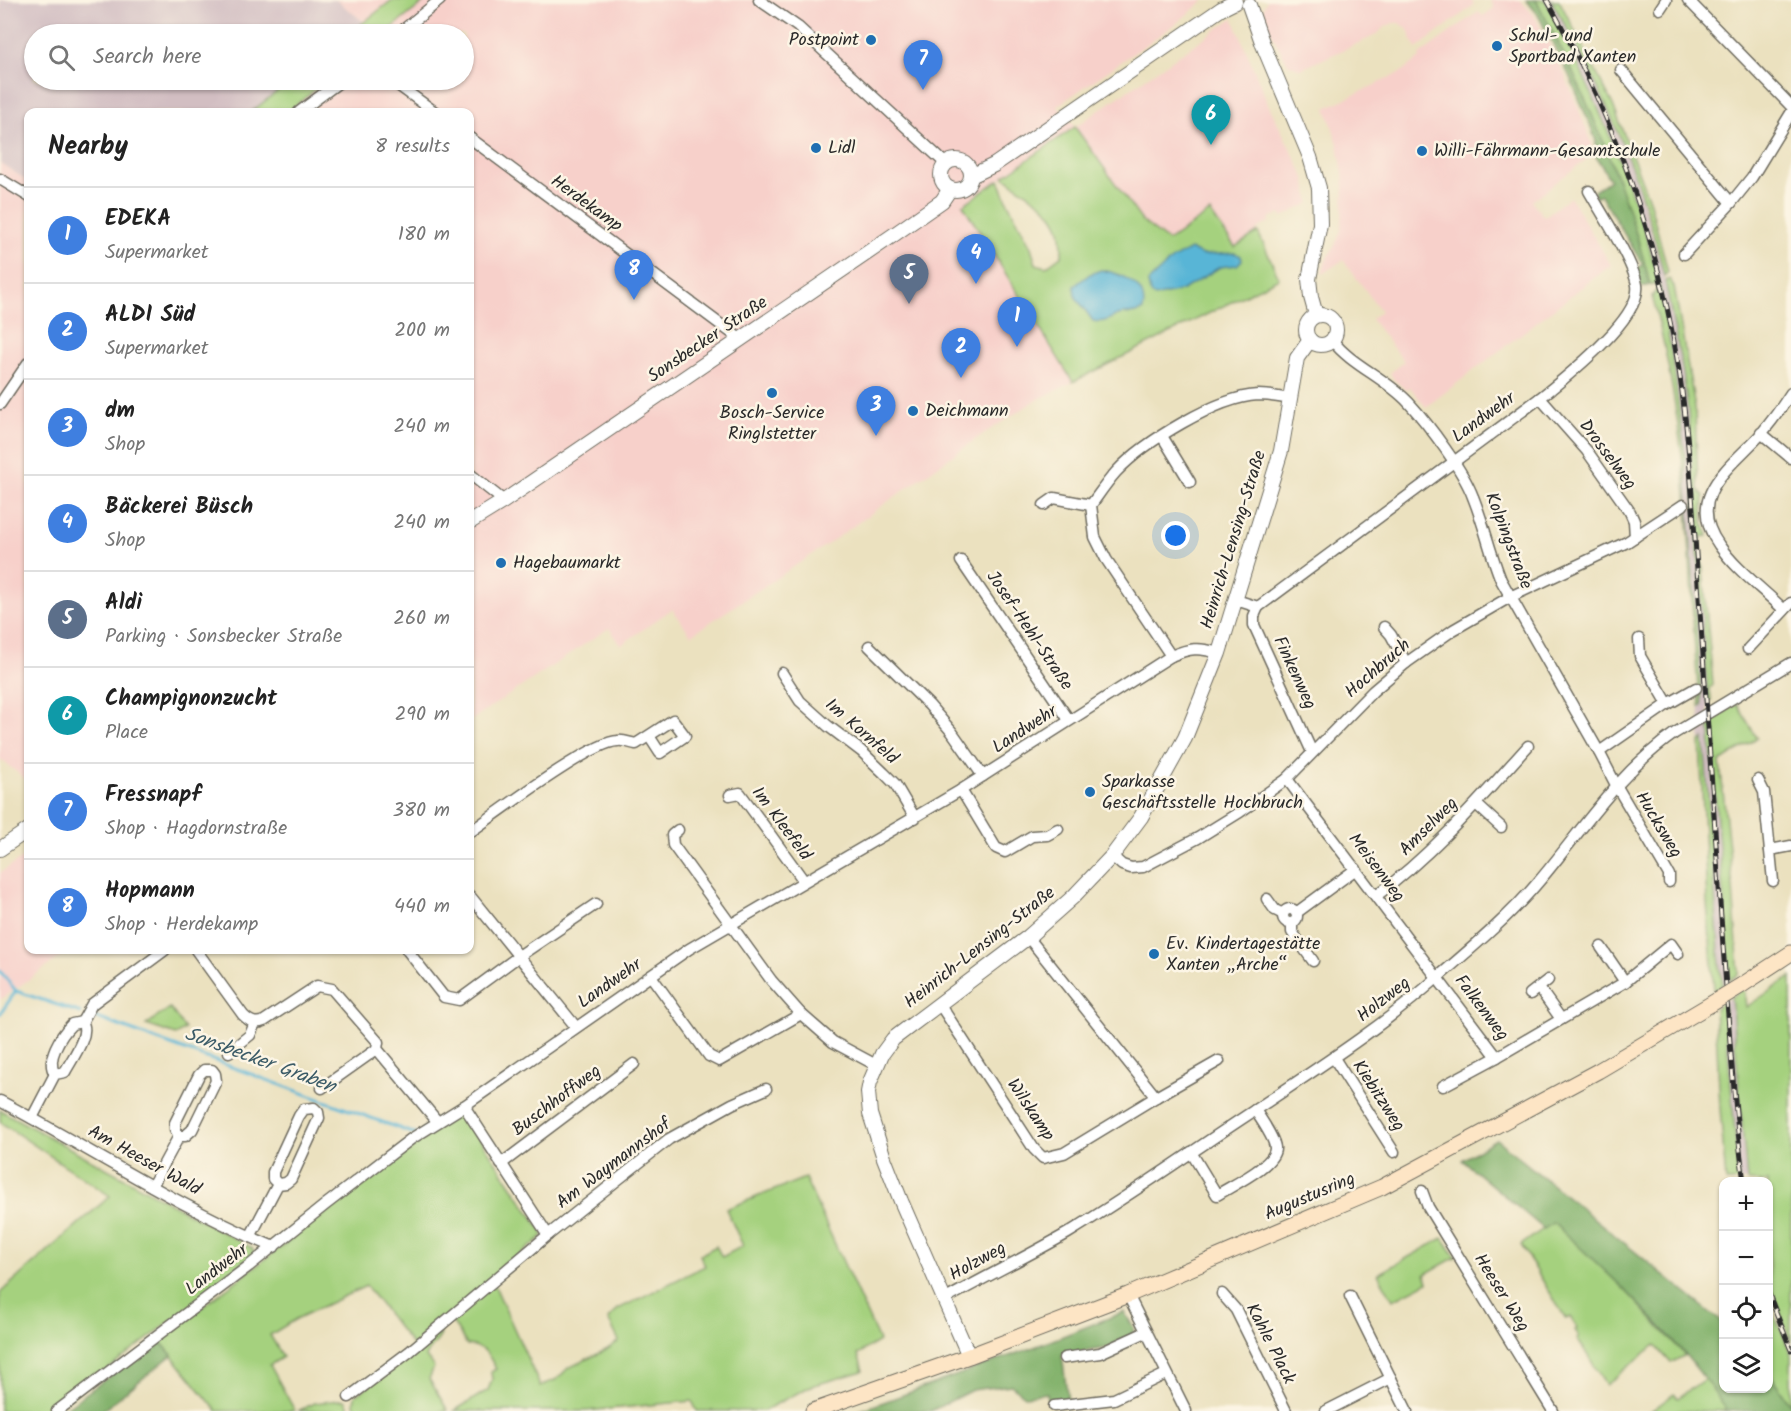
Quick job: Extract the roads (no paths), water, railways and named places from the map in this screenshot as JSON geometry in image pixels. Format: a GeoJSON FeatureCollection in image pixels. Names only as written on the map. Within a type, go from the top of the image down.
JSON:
{"type":"FeatureCollection","features":[{"type":"Feature","properties":{"kind":"main road","name":"Augustusring"},"geometry":{"type":"LineString","coordinates":[[813,1411],[969,1356],[1128,1295],[1382,1187],[1598,1071],[1712,1004],[1791,953]]}},
{"type":"Feature","properties":{"kind":"street"},"geometry":{"type":"LineString","coordinates":[[410,24],[440,0]]}},
{"type":"Feature","properties":{"kind":"street"},"geometry":{"type":"LineString","coordinates":[[759,0],[798,27],[946,164]]}},
{"type":"Feature","properties":{"kind":"street","name":"Sonsbecker Straße"},"geometry":{"type":"LineString","coordinates":[[970,172],[1220,0]]}},
{"type":"Feature","properties":{"kind":"street"},"geometry":{"type":"LineString","coordinates":[[1688,0],[1791,106]]}},
{"type":"Feature","properties":{"kind":"street"},"geometry":{"type":"LineString","coordinates":[[1234,1],[1239,5],[1252,2],[1263,45],[1310,157],[1319,188],[1320,224],[1310,279],[1311,297],[1316,315]]}},
{"type":"Feature","properties":{"kind":"street","name":"Sonsbecker Straße"},"geometry":{"type":"LineString","coordinates":[[970,172],[989,169],[1234,1]]}},
{"type":"Feature","properties":{"kind":"street"},"geometry":{"type":"LineString","coordinates":[[1621,70],[1731,203]]}},
{"type":"Feature","properties":{"kind":"street"},"geometry":{"type":"LineString","coordinates":[[304,108],[329,90]]}},
{"type":"Feature","properties":{"kind":"street"},"geometry":{"type":"LineString","coordinates":[[405,90],[430,108]]}},
{"type":"Feature","properties":{"kind":"street"},"geometry":{"type":"LineString","coordinates":[[1684,254],[1752,177],[1791,113]]}},
{"type":"Feature","properties":{"kind":"street","name":"Herdekamp"},"geometry":{"type":"LineString","coordinates":[[474,141],[737,336]]}},
{"type":"Feature","properties":{"kind":"street"},"geometry":{"type":"LineString","coordinates":[[947,187],[941,174],[946,164],[958,161],[970,172]]}},
{"type":"Feature","properties":{"kind":"street","name":"Sonsbecker Straße"},"geometry":{"type":"LineString","coordinates":[[475,518],[737,336],[942,201],[947,187],[957,190],[964,188],[969,182],[970,172]]}},
{"type":"Feature","properties":{"kind":"street"},"geometry":{"type":"LineString","coordinates":[[0,179],[24,194]]}},
{"type":"Feature","properties":{"kind":"street","name":"Landwehr"},"geometry":{"type":"LineString","coordinates":[[1258,607],[1572,373],[1603,343],[1630,311],[1637,295],[1634,272],[1589,191]]}},
{"type":"Feature","properties":{"kind":"street"},"geometry":{"type":"LineString","coordinates":[[1316,315],[1326,316],[1334,322],[1336,331],[1332,340],[1319,344],[1310,340],[1306,326],[1312,318],[1316,315]]}},
{"type":"Feature","properties":{"kind":"street","name":"Heinrich-Lensing-Straße"},"geometry":{"type":"LineString","coordinates":[[969,1356],[906,1213],[876,1135],[870,1114],[868,1092],[876,1065],[894,1039],[1028,937],[1082,888],[1113,856],[1141,817],[1185,738],[1201,702],[1236,600],[1281,451],[1297,358],[1310,340]]}},
{"type":"Feature","properties":{"kind":"street","name":"Kolpingstraße"},"geometry":{"type":"LineString","coordinates":[[1332,340],[1344,355],[1376,375],[1408,402],[1453,461],[1473,495],[1490,554],[1510,597],[1616,785]]}},
{"type":"Feature","properties":{"kind":"street"},"geometry":{"type":"LineString","coordinates":[[0,404],[24,369]]}},
{"type":"Feature","properties":{"kind":"street"},"geometry":{"type":"LineString","coordinates":[[1748,649],[1788,606],[1724,552],[1712,533],[1707,515],[1709,495],[1730,464],[1761,433],[1791,393]]}},
{"type":"Feature","properties":{"kind":"street"},"geometry":{"type":"LineString","coordinates":[[1171,656],[1106,559],[1095,537],[1091,506],[1103,487],[1118,470],[1143,449],[1204,412],[1237,399],[1257,395],[1290,399]]}},
{"type":"Feature","properties":{"kind":"street","name":"Drosselweg"},"geometry":{"type":"LineString","coordinates":[[1540,398],[1587,451],[1624,503],[1634,521],[1635,537]]}},
{"type":"Feature","properties":{"kind":"street"},"geometry":{"type":"LineString","coordinates":[[1761,433],[1791,458]]}},
{"type":"Feature","properties":{"kind":"street"},"geometry":{"type":"LineString","coordinates":[[1162,436],[1190,482]]}},
{"type":"Feature","properties":{"kind":"street"},"geometry":{"type":"LineString","coordinates":[[474,477],[501,499]]}},
{"type":"Feature","properties":{"kind":"street"},"geometry":{"type":"LineString","coordinates":[[1044,505],[1054,498],[1091,506]]}},
{"type":"Feature","properties":{"kind":"street","name":"Hochbruch"},"geometry":{"type":"LineString","coordinates":[[1113,856],[1122,865],[1131,868],[1143,867],[1198,838],[1287,779],[1373,692],[1406,663],[1453,630],[1510,597],[1635,537],[1683,505]]}},
{"type":"Feature","properties":{"kind":"street","name":"Josef-Hehl-Straße"},"geometry":{"type":"LineString","coordinates":[[961,561],[1069,720]]}},
{"type":"Feature","properties":{"kind":"street"},"geometry":{"type":"LineString","coordinates":[[1236,600],[1258,607]]}},
{"type":"Feature","properties":{"kind":"street","name":"Finkenweg"},"geometry":{"type":"LineString","coordinates":[[1258,607],[1254,616],[1254,625],[1312,752]]}},
{"type":"Feature","properties":{"kind":"street"},"geometry":{"type":"LineString","coordinates":[[1384,627],[1391,634],[1406,663]]}},
{"type":"Feature","properties":{"kind":"street"},"geometry":{"type":"LineString","coordinates":[[1639,639],[1640,656],[1668,704]]}},
{"type":"Feature","properties":{"kind":"street"},"geometry":{"type":"LineString","coordinates":[[869,646],[929,705],[952,732],[983,776]]}},
{"type":"Feature","properties":{"kind":"street","name":"Landwehr"},"geometry":{"type":"LineString","coordinates":[[57,1411],[437,1121],[464,1106],[689,949],[915,818],[1171,656],[1188,649],[1203,649],[1218,653]]}},
{"type":"Feature","properties":{"kind":"street","name":"Holzweg"},"geometry":{"type":"LineString","coordinates":[[944,1300],[1068,1233],[1334,1058],[1388,1019],[1438,978],[1515,907],[1539,882],[1632,767],[1666,739],[1791,663]]}},
{"type":"Feature","properties":{"kind":"street","name":"Im Kornfeld"},"geometry":{"type":"LineString","coordinates":[[782,673],[800,701],[884,772],[915,818]]}},
{"type":"Feature","properties":{"kind":"street"},"geometry":{"type":"LineString","coordinates":[[1599,752],[1668,704],[1696,688]]}},
{"type":"Feature","properties":{"kind":"street"},"geometry":{"type":"LineString","coordinates":[[474,829],[577,759],[604,744],[617,741],[636,744],[649,736]]}},
{"type":"Feature","properties":{"kind":"street","name":"Amselweg"},"geometry":{"type":"LineString","coordinates":[[1377,896],[1418,863],[1476,804],[1528,746]]}},
{"type":"Feature","properties":{"kind":"street","name":"Meisenweg"},"geometry":{"type":"LineString","coordinates":[[1287,779],[1438,978]]}},
{"type":"Feature","properties":{"kind":"street"},"geometry":{"type":"LineString","coordinates":[[1758,780],[1764,792],[1773,881]]}},
{"type":"Feature","properties":{"kind":"street","name":"Hucksweg"},"geometry":{"type":"LineString","coordinates":[[1616,785],[1669,874],[1669,882]]}},
{"type":"Feature","properties":{"kind":"street"},"geometry":{"type":"LineString","coordinates":[[961,790],[996,848],[1005,852],[1032,836],[1047,835],[1058,829]]}},
{"type":"Feature","properties":{"kind":"street","name":"Im Kleefeld"},"geometry":{"type":"LineString","coordinates":[[730,795],[740,793],[804,881]]}},
{"type":"Feature","properties":{"kind":"street","name":"Amselweg"},"geometry":{"type":"LineString","coordinates":[[1476,804],[1501,827]]}},
{"type":"Feature","properties":{"kind":"street"},"geometry":{"type":"LineString","coordinates":[[678,830],[672,835],[673,845],[771,980],[801,1014],[832,1042],[876,1065]]}},
{"type":"Feature","properties":{"kind":"street"},"geometry":{"type":"LineString","coordinates":[[0,849],[24,833]]}},
{"type":"Feature","properties":{"kind":"street"},"geometry":{"type":"LineString","coordinates":[[1770,850],[1791,846]]}},
{"type":"Feature","properties":{"kind":"street"},"geometry":{"type":"LineString","coordinates":[[1294,918],[1356,869]]}},
{"type":"Feature","properties":{"kind":"street"},"geometry":{"type":"LineString","coordinates":[[1267,899],[1275,910],[1283,914],[1287,910],[1292,910],[1294,918],[1292,932],[1313,961]]}},
{"type":"Feature","properties":{"kind":"street"},"geometry":{"type":"LineString","coordinates":[[474,901],[576,1027]]}},
{"type":"Feature","properties":{"kind":"street"},"geometry":{"type":"LineString","coordinates":[[410,954],[444,997],[459,1000],[596,904]]}},
{"type":"Feature","properties":{"kind":"street"},"geometry":{"type":"LineString","coordinates":[[1028,937],[1156,1097]]}},
{"type":"Feature","properties":{"kind":"street","name":"Falkenweg"},"geometry":{"type":"LineString","coordinates":[[1443,1086],[1625,982],[1669,940],[1678,954]]}},
{"type":"Feature","properties":{"kind":"street"},"geometry":{"type":"LineString","coordinates":[[1601,947],[1625,982]]}},
{"type":"Feature","properties":{"kind":"street"},"geometry":{"type":"LineString","coordinates":[[82,1022],[92,1004],[160,954]]}},
{"type":"Feature","properties":{"kind":"street"},"geometry":{"type":"LineString","coordinates":[[199,954],[243,1015],[255,1023],[264,1021],[317,986],[332,989],[378,1042],[377,1049],[322,1088]]}},
{"type":"Feature","properties":{"kind":"street"},"geometry":{"type":"LineString","coordinates":[[651,976],[709,1056],[719,1061],[801,1014]]}},
{"type":"Feature","properties":{"kind":"street","name":"Falkenweg"},"geometry":{"type":"LineString","coordinates":[[1438,978],[1497,1057]]}},
{"type":"Feature","properties":{"kind":"street"},"geometry":{"type":"LineString","coordinates":[[1530,994],[1544,984],[1561,1019]]}},
{"type":"Feature","properties":{"kind":"street","name":"Wilskamp"},"geometry":{"type":"LineString","coordinates":[[939,1003],[1034,1149],[1043,1158],[1064,1154],[1219,1061]]}},
{"type":"Feature","properties":{"kind":"street"},"geometry":{"type":"LineString","coordinates":[[55,1074],[65,1072],[85,1035],[82,1022]]}},
{"type":"Feature","properties":{"kind":"street"},"geometry":{"type":"LineString","coordinates":[[55,1074],[51,1069],[51,1062],[66,1031],[72,1023],[82,1022]]}},
{"type":"Feature","properties":{"kind":"street"},"geometry":{"type":"LineString","coordinates":[[229,1052],[250,1036],[255,1023]]}},
{"type":"Feature","properties":{"kind":"street"},"geometry":{"type":"LineString","coordinates":[[377,1049],[437,1121]]}},
{"type":"Feature","properties":{"kind":"street","name":"Kiebitzweg"},"geometry":{"type":"LineString","coordinates":[[1334,1058],[1394,1152]]}},
{"type":"Feature","properties":{"kind":"street","name":"Buschhoffweg"},"geometry":{"type":"LineString","coordinates":[[501,1164],[634,1064]]}},
{"type":"Feature","properties":{"kind":"street"},"geometry":{"type":"LineString","coordinates":[[204,1070],[212,1070],[216,1081],[192,1130],[185,1136],[179,1136],[175,1123],[199,1075],[204,1070]]}},
{"type":"Feature","properties":{"kind":"street"},"geometry":{"type":"LineString","coordinates":[[32,1118],[55,1074]]}},
{"type":"Feature","properties":{"kind":"street","name":"Am Waymannshof"},"geometry":{"type":"LineString","coordinates":[[349,1397],[409,1352],[548,1235],[669,1139],[732,1104],[766,1089]]}},
{"type":"Feature","properties":{"kind":"street","name":"Am Heeser Wald"},"geometry":{"type":"LineString","coordinates":[[0,1101],[152,1186],[250,1237],[274,1246]]}},
{"type":"Feature","properties":{"kind":"street","name":"Am Waymannshof"},"geometry":{"type":"LineString","coordinates":[[464,1106],[548,1235]]}},
{"type":"Feature","properties":{"kind":"street"},"geometry":{"type":"LineString","coordinates":[[306,1108],[314,1108],[319,1118],[291,1179],[286,1183],[278,1184],[273,1179],[273,1172],[299,1116],[306,1108]]}},
{"type":"Feature","properties":{"kind":"street"},"geometry":{"type":"LineString","coordinates":[[1191,1152],[1217,1195],[1268,1164],[1274,1155],[1276,1146],[1255,1110]]}},
{"type":"Feature","properties":{"kind":"street"},"geometry":{"type":"LineString","coordinates":[[152,1186],[179,1136]]}},
{"type":"Feature","properties":{"kind":"street"},"geometry":{"type":"LineString","coordinates":[[250,1237],[278,1184]]}},
{"type":"Feature","properties":{"kind":"street","name":"Heeser Weg"},"geometry":{"type":"LineString","coordinates":[[1422,1191],[1428,1207],[1553,1411]]}},
{"type":"Feature","properties":{"kind":"street","name":"Kahle Plack"},"geometry":{"type":"LineString","coordinates":[[1222,1294],[1236,1310],[1286,1411]]}},
{"type":"Feature","properties":{"kind":"street"},"geometry":{"type":"LineString","coordinates":[[1128,1295],[1186,1411]]}},
{"type":"Feature","properties":{"kind":"street"},"geometry":{"type":"LineString","coordinates":[[1350,1296],[1407,1411]]}},
{"type":"Feature","properties":{"kind":"street"},"geometry":{"type":"LineString","coordinates":[[1064,1358],[1100,1353],[1146,1332]]}},
{"type":"Feature","properties":{"kind":"street"},"geometry":{"type":"LineString","coordinates":[[1054,1406],[1113,1399],[1166,1374]]}},
{"type":"Feature","properties":{"kind":"street"},"geometry":{"type":"LineString","coordinates":[[1326,1411],[1390,1378]]}},
{"type":"Feature","properties":{"kind":"water"},"geometry":{"type":"Polygon","coordinates":[[[1190,249],[1202,255],[1235,253],[1241,256],[1242,260],[1237,265],[1220,267],[1183,290],[1153,296],[1148,282],[1171,260],[1190,249]]]}},
{"type":"Feature","properties":{"kind":"water"},"geometry":{"type":"Polygon","coordinates":[[[1101,270],[1124,277],[1137,287],[1144,301],[1143,310],[1103,321],[1093,321],[1075,296],[1074,286],[1090,274],[1101,270]]]}},
{"type":"Feature","properties":{"kind":"waterway","name":"Sonsbecker Graben"},"geometry":{"type":"LineString","coordinates":[[0,971],[16,991]]}},
{"type":"Feature","properties":{"kind":"waterway","name":"Sonsbecker Graben"},"geometry":{"type":"LineString","coordinates":[[0,1014],[16,991],[81,1013]]}},
{"type":"Feature","properties":{"kind":"waterway","name":"Sonsbecker Graben"},"geometry":{"type":"LineString","coordinates":[[92,1016],[415,1134]]}},
{"type":"Feature","properties":{"kind":"railway"},"geometry":{"type":"LineString","coordinates":[[1547,0],[1593,88],[1630,179],[1659,273],[1679,370],[1689,461],[1729,1034],[1743,1177]]}},
{"type":"Feature","properties":{"kind":"railway"},"geometry":{"type":"LineString","coordinates":[[1773,1305],[1791,1350]]}},
{"type":"Feature","properties":{"kind":"place","name":"Postpoint"},"geometry":{"type":"Point","coordinates":[871,40]}},
{"type":"Feature","properties":{"kind":"place","name":"Schul- und Sportbad Xanten"},"geometry":{"type":"Point","coordinates":[1497,46]}},
{"type":"Feature","properties":{"kind":"place","name":"Fressnapf"},"geometry":{"type":"Point","coordinates":[923,90]}},
{"type":"Feature","properties":{"kind":"place","name":"Champignonzucht"},"geometry":{"type":"Point","coordinates":[1211,145]}},
{"type":"Feature","properties":{"kind":"place","name":"Lidl"},"geometry":{"type":"Point","coordinates":[816,148]}},
{"type":"Feature","properties":{"kind":"place","name":"Willi-Fährmann-Gesamtschule"},"geometry":{"type":"Point","coordinates":[1422,151]}},
{"type":"Feature","properties":{"kind":"place","name":"Bäckerei Büsch"},"geometry":{"type":"Point","coordinates":[976,284]}},
{"type":"Feature","properties":{"kind":"place","name":"Hopmann"},"geometry":{"type":"Point","coordinates":[634,300]}},
{"type":"Feature","properties":{"kind":"place","name":"Aldi"},"geometry":{"type":"Point","coordinates":[909,304]}},
{"type":"Feature","properties":{"kind":"place","name":"EDEKA"},"geometry":{"type":"Point","coordinates":[1017,347]}},
{"type":"Feature","properties":{"kind":"place","name":"ALDI Süd"},"geometry":{"type":"Point","coordinates":[961,378]}},
{"type":"Feature","properties":{"kind":"place","name":"Bosch-Service Ringlstetter"},"geometry":{"type":"Point","coordinates":[772,393]}},
{"type":"Feature","properties":{"kind":"place","name":"Deichmann"},"geometry":{"type":"Point","coordinates":[913,411]}},
{"type":"Feature","properties":{"kind":"place","name":"dm"},"geometry":{"type":"Point","coordinates":[876,436]}},
{"type":"Feature","properties":{"kind":"place","name":"Hagebaumarkt"},"geometry":{"type":"Point","coordinates":[501,563]}},
{"type":"Feature","properties":{"kind":"place","name":"Sparkasse Geschäftsstelle Hochbruch"},"geometry":{"type":"Point","coordinates":[1090,792]}},
{"type":"Feature","properties":{"kind":"place","name":"Ev. Kindertagestätte Xanten „Arche“"},"geometry":{"type":"Point","coordinates":[1154,954]}}]}
